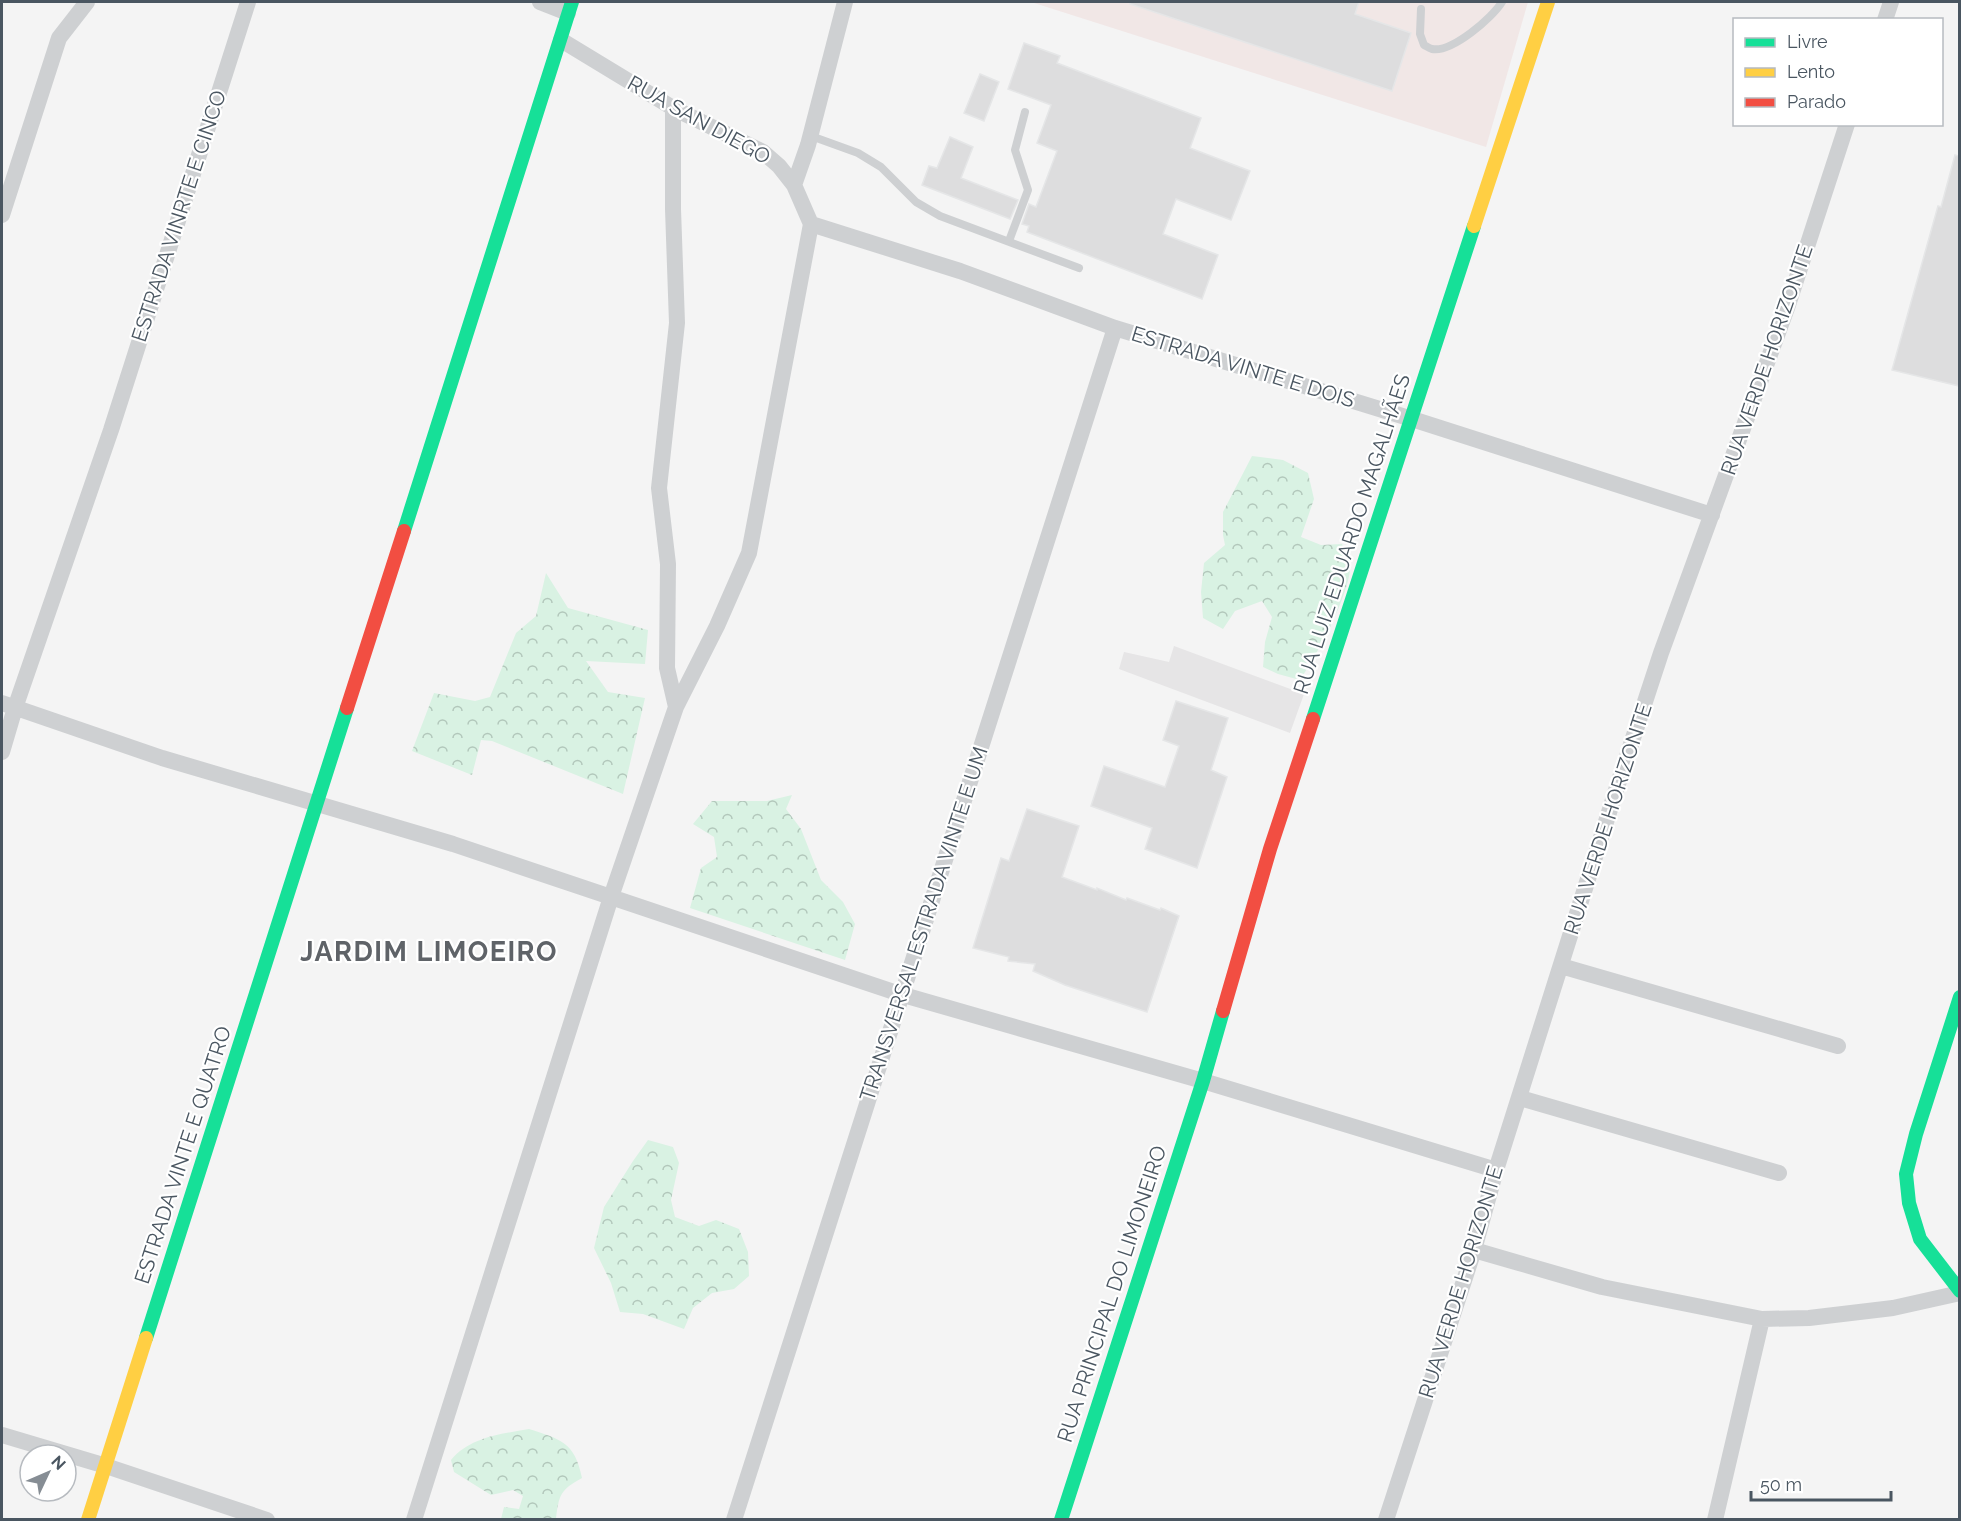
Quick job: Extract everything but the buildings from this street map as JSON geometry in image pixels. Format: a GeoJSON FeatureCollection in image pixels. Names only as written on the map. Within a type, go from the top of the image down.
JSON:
{"type":"FeatureCollection","features":[{"type":"Feature","properties":{"kind":"street"},"geometry":{"type":"LineString","coordinates":[[2,215],[59,38],[87,2]]}},
{"type":"Feature","properties":{"kind":"street","name":"ESTRADA VINRTE E CINCO"},"geometry":{"type":"LineString","coordinates":[[2,752],[8,706],[111,430],[248,2]]}},
{"type":"Feature","properties":{"kind":"street"},"geometry":{"type":"LineString","coordinates":[[540,2],[570,7]]}},
{"type":"Feature","properties":{"kind":"street"},"geometry":{"type":"LineString","coordinates":[[794,185],[811,136],[845,2]]}},
{"type":"Feature","properties":{"kind":"street","name":"RUA LUIZ EDUARDO MAGALHÃES"},"geometry":{"type":"LineString","coordinates":[[1203,1081],[1270,849],[1548,2]]}},
{"type":"Feature","properties":{"kind":"street"},"geometry":{"type":"LineString","coordinates":[[1886,18],[1891,2]]}},
{"type":"Feature","properties":{"kind":"street","name":"ESTRADA VINTE E QUATRO"},"geometry":{"type":"LineString","coordinates":[[88,1520],[570,7]]}},
{"type":"Feature","properties":{"kind":"street","name":"RUA SAN DIEGO"},"geometry":{"type":"LineString","coordinates":[[561,40],[673,108],[763,153],[779,166],[794,185],[811,224]]}},
{"type":"Feature","properties":{"kind":"street"},"geometry":{"type":"LineString","coordinates":[[673,108],[672,209],[677,323],[659,488],[668,564],[667,668],[676,707]]}},
{"type":"Feature","properties":{"kind":"street","name":"RUA VERDE HORIZONTE"},"geometry":{"type":"LineString","coordinates":[[1386,1520],[1474,1250],[1496,1170],[1661,653],[1787,308],[1846,126]]}},
{"type":"Feature","properties":{"kind":"street"},"geometry":{"type":"LineString","coordinates":[[414,1520],[611,897],[676,707],[717,626],[749,553],[811,224]]}},
{"type":"Feature","properties":{"kind":"street","name":"ESTRADA VINTE E DOIS"},"geometry":{"type":"LineString","coordinates":[[811,224],[960,271],[1115,328],[1712,514]]}},
{"type":"Feature","properties":{"kind":"street","name":"TRANSVERSAL ESTRADA VINTE E UM"},"geometry":{"type":"LineString","coordinates":[[734,1520],[900,994],[1115,328]]}},
{"type":"Feature","properties":{"kind":"street"},"geometry":{"type":"LineString","coordinates":[[8,706],[162,758],[453,844],[900,994],[1203,1081],[1496,1170]]}},
{"type":"Feature","properties":{"kind":"street"},"geometry":{"type":"LineString","coordinates":[[1561,966],[1838,1046]]}},
{"type":"Feature","properties":{"kind":"street"},"geometry":{"type":"LineString","coordinates":[[1474,1250],[1602,1287],[1762,1319],[1809,1318],[1893,1308],[1959,1292],[1920,1239],[1909,1203],[1906,1174],[1959,997]]}},
{"type":"Feature","properties":{"kind":"street","name":"RUA PRINCIPAL DO LIMONEIRO"},"geometry":{"type":"LineString","coordinates":[[1061,1520],[1203,1081]]}},
{"type":"Feature","properties":{"kind":"street"},"geometry":{"type":"LineString","coordinates":[[1520,1098],[1779,1173]]}},
{"type":"Feature","properties":{"kind":"street"},"geometry":{"type":"LineString","coordinates":[[1715,1520],[1762,1319]]}},
{"type":"Feature","properties":{"kind":"street"},"geometry":{"type":"LineString","coordinates":[[2,1435],[106,1466],[267,1520]]}},
{"type":"Feature","properties":{"kind":"lane"},"geometry":{"type":"LineString","coordinates":[[1421,9],[1420,34],[1424,45],[1433,49],[1448,46],[1469,33],[1491,16],[1502,2]]}},
{"type":"Feature","properties":{"kind":"lane"},"geometry":{"type":"LineString","coordinates":[[1009,241],[1028,190],[1015,150],[1026,112]]}},
{"type":"Feature","properties":{"kind":"lane"},"geometry":{"type":"LineString","coordinates":[[811,136],[866,158],[880,167],[916,202],[940,216],[1079,268]]}},
{"type":"Feature","properties":{"kind":"shaded area"},"geometry":{"type":"Polygon","coordinates":[[[1031,2],[1528,2],[1486,147],[1031,2]]]}},
{"type":"Feature","properties":{"kind":"shaded area"},"geometry":{"type":"Polygon","coordinates":[[[1174,646],[1304,694],[1290,733],[1119,669],[1124,652],[1169,662],[1174,646]]]}},
{"type":"Feature","properties":{"kind":"green space"},"geometry":{"type":"Polygon","coordinates":[[[1252,456],[1283,460],[1308,473],[1314,499],[1301,537],[1321,545],[1342,544],[1350,561],[1350,573],[1340,604],[1324,639],[1300,680],[1263,667],[1265,642],[1272,617],[1262,601],[1235,611],[1223,629],[1203,618],[1201,592],[1204,563],[1225,545],[1223,512],[1252,456]]]}},
{"type":"Feature","properties":{"kind":"green space"},"geometry":{"type":"Polygon","coordinates":[[[546,573],[568,608],[648,630],[645,664],[586,661],[608,692],[645,698],[623,794],[492,741],[481,740],[472,775],[412,751],[434,693],[475,701],[490,697],[516,633],[536,616],[546,573]]]}},
{"type":"Feature","properties":{"kind":"green space"},"geometry":{"type":"Polygon","coordinates":[[[792,795],[786,809],[801,829],[821,880],[843,902],[855,924],[845,960],[690,908],[701,868],[717,857],[714,837],[693,824],[712,801],[767,801],[792,795]]]}},
{"type":"Feature","properties":{"kind":"green space"},"geometry":{"type":"Polygon","coordinates":[[[648,1140],[673,1147],[679,1163],[671,1200],[675,1217],[699,1226],[716,1220],[739,1229],[748,1252],[749,1276],[734,1289],[712,1293],[693,1308],[684,1329],[643,1314],[620,1312],[611,1283],[594,1248],[604,1207],[648,1140]]]}},
{"type":"Feature","properties":{"kind":"green space"},"geometry":{"type":"Polygon","coordinates":[[[529,1429],[558,1439],[570,1449],[579,1466],[582,1478],[569,1486],[562,1494],[556,1519],[501,1519],[504,1507],[519,1509],[523,1496],[513,1490],[491,1495],[454,1472],[451,1460],[467,1446],[477,1441],[529,1429]]]}},
{"type":"Feature","properties":{"kind":"traffic: fast"},"geometry":{"type":"LineString","coordinates":[[404,531],[572,2]]}},
{"type":"Feature","properties":{"kind":"traffic: fast"},"geometry":{"type":"LineString","coordinates":[[1313,719],[1474,226]]}},
{"type":"Feature","properties":{"kind":"traffic: fast"},"geometry":{"type":"LineString","coordinates":[[146,1338],[347,708]]}},
{"type":"Feature","properties":{"kind":"traffic: fast"},"geometry":{"type":"LineString","coordinates":[[1960,997],[1916,1134],[1906,1174],[1909,1203],[1920,1239],[1960,1291]]}},
{"type":"Feature","properties":{"kind":"traffic: fast"},"geometry":{"type":"LineString","coordinates":[[1061,1520],[1203,1081],[1223,1011]]}},
{"type":"Feature","properties":{"kind":"traffic: slow"},"geometry":{"type":"LineString","coordinates":[[1474,226],[1548,2]]}},
{"type":"Feature","properties":{"kind":"traffic: slow"},"geometry":{"type":"LineString","coordinates":[[88,1520],[146,1338]]}},
{"type":"Feature","properties":{"kind":"traffic: jam"},"geometry":{"type":"LineString","coordinates":[[347,708],[404,531]]}},
{"type":"Feature","properties":{"kind":"traffic: jam"},"geometry":{"type":"LineString","coordinates":[[1223,1011],[1270,849],[1313,719]]}},
{"type":"Feature","properties":{"kind":"district","name":"JARDIM LIMOEIRO"},"geometry":{"type":"Point","coordinates":[429,952]}}]}
